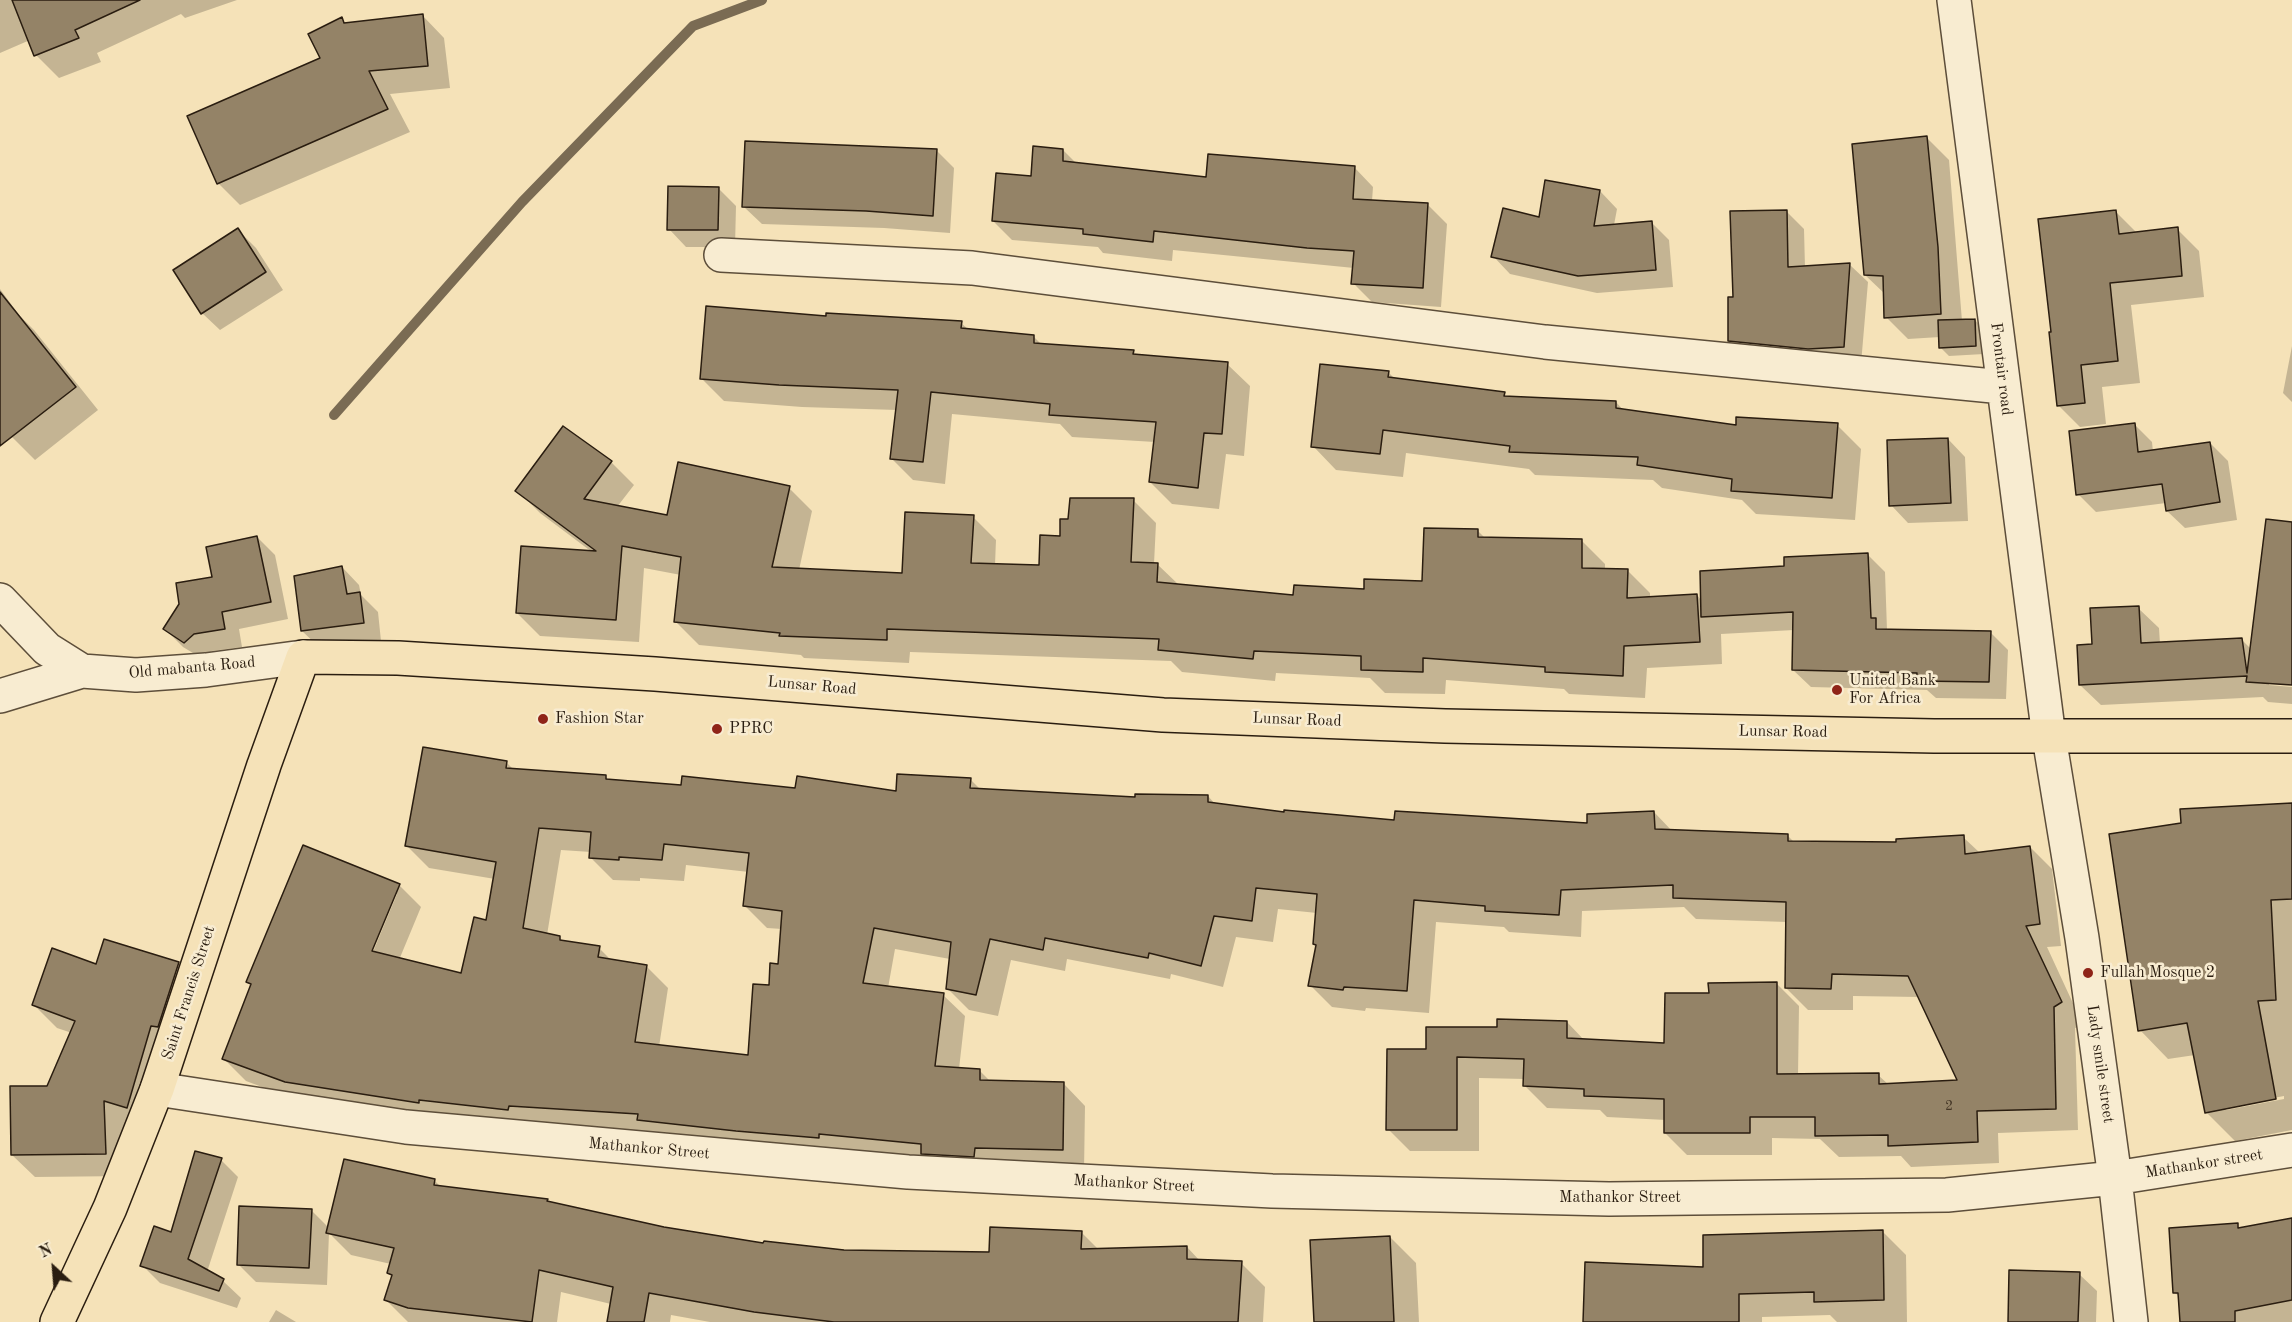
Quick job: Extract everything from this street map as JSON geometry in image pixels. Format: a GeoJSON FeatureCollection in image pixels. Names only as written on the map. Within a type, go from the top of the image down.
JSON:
{"type":"FeatureCollection","features":[{"type":"Feature","properties":{"kind":"main road","name":"Lunsar Road"},"geometry":{"type":"LineString","coordinates":[[303,657],[398,658],[655,674],[1163,715],[1445,726],[2049,737],[2292,736]]}},
{"type":"Feature","properties":{"kind":"main road","name":"Saint Francis Street"},"geometry":{"type":"LineString","coordinates":[[57,1322],[110,1208],[157,1089],[303,657]]}},
{"type":"Feature","properties":{"kind":"street","name":"Frontair road"},"geometry":{"type":"LineString","coordinates":[[1954,0],[2049,737]]}},
{"type":"Feature","properties":{"kind":"street"},"geometry":{"type":"LineString","coordinates":[[721,255],[972,268],[1545,342],[2003,387]]}},
{"type":"Feature","properties":{"kind":"street","name":"Old mabanta Road"},"geometry":{"type":"LineString","coordinates":[[0,600],[47,649],[82,671],[147,674],[206,670],[303,657]]}},
{"type":"Feature","properties":{"kind":"street"},"geometry":{"type":"LineString","coordinates":[[0,696],[82,671]]}},
{"type":"Feature","properties":{"kind":"street","name":"Lady smile street"},"geometry":{"type":"LineString","coordinates":[[2049,737],[2082,938],[2115,1178],[2131,1322]]}},
{"type":"Feature","properties":{"kind":"street","name":"Mathankor Street"},"geometry":{"type":"LineString","coordinates":[[157,1089],[406,1127],[908,1172],[1272,1191],[1609,1199],[1947,1195],[2115,1178]]}},
{"type":"Feature","properties":{"kind":"street","name":"Mathankor street"},"geometry":{"type":"LineString","coordinates":[[2115,1178],[2292,1150]]}},
{"type":"Feature","properties":{"kind":"building"},"geometry":{"type":"Polygon","coordinates":[[[12,0],[140,0],[75,30],[79,38],[34,56],[12,0]]]}},
{"type":"Feature","properties":{"kind":"building"},"geometry":{"type":"Polygon","coordinates":[[[423,14],[428,66],[369,71],[388,109],[217,184],[187,116],[320,58],[308,34],[342,17],[344,23],[423,14]]]}},
{"type":"Feature","properties":{"kind":"building"},"geometry":{"type":"Polygon","coordinates":[[[1927,136],[1938,247],[1941,314],[1884,318],[1883,276],[1864,275],[1852,144],[1927,136]]]}},
{"type":"Feature","properties":{"kind":"building"},"geometry":{"type":"Polygon","coordinates":[[[745,141],[937,149],[933,216],[866,211],[742,207],[745,141]]]}},
{"type":"Feature","properties":{"kind":"building"},"geometry":{"type":"Polygon","coordinates":[[[1033,146],[1063,149],[1063,161],[1206,177],[1208,154],[1355,166],[1353,199],[1428,203],[1423,288],[1351,284],[1354,251],[1154,231],[1153,242],[1083,234],[1083,229],[992,221],[996,173],[1031,176],[1033,146]]]}},
{"type":"Feature","properties":{"kind":"building"},"geometry":{"type":"Polygon","coordinates":[[[1545,180],[1600,190],[1594,226],[1652,221],[1656,270],[1578,276],[1491,257],[1503,208],[1539,217],[1545,180]]]}},
{"type":"Feature","properties":{"kind":"building"},"geometry":{"type":"Polygon","coordinates":[[[668,186],[719,187],[718,230],[667,230],[668,186]]]}},
{"type":"Feature","properties":{"kind":"building"},"geometry":{"type":"Polygon","coordinates":[[[1787,210],[1788,267],[1850,263],[1844,347],[1808,349],[1728,341],[1728,297],[1733,297],[1730,211],[1787,210]]]}},
{"type":"Feature","properties":{"kind":"building"},"geometry":{"type":"Polygon","coordinates":[[[2116,210],[2119,234],[2178,227],[2182,276],[2110,283],[2118,361],[2081,365],[2085,403],[2057,406],[2038,219],[2116,210]]]}},
{"type":"Feature","properties":{"kind":"building"},"geometry":{"type":"Polygon","coordinates":[[[238,228],[266,272],[201,314],[173,270],[238,228]]]}},
{"type":"Feature","properties":{"kind":"building"},"geometry":{"type":"Polygon","coordinates":[[[0,292],[76,387],[0,446],[0,292]]]}},
{"type":"Feature","properties":{"kind":"building"},"geometry":{"type":"Polygon","coordinates":[[[706,306],[826,316],[826,313],[962,321],[961,328],[1034,335],[1034,343],[1134,350],[1133,354],[1228,362],[1222,434],[1204,433],[1198,488],[1149,482],[1156,422],[1049,415],[1050,404],[931,392],[923,462],[890,459],[898,390],[700,379],[706,306]]]}},
{"type":"Feature","properties":{"kind":"building"},"geometry":{"type":"Polygon","coordinates":[[[1975,319],[1976,346],[1939,348],[1938,320],[1975,319]]]}},
{"type":"Feature","properties":{"kind":"building"},"geometry":{"type":"Polygon","coordinates":[[[1320,364],[1389,371],[1388,377],[1505,392],[1504,396],[1616,401],[1616,408],[1736,425],[1736,417],[1838,423],[1832,498],[1731,491],[1732,479],[1637,465],[1638,457],[1509,452],[1510,446],[1383,430],[1380,454],[1311,447],[1320,364]]]}},
{"type":"Feature","properties":{"kind":"building"},"geometry":{"type":"Polygon","coordinates":[[[2135,423],[2138,452],[2210,442],[2220,502],[2166,511],[2162,484],[2076,495],[2069,431],[2135,423]]]}},
{"type":"Feature","properties":{"kind":"building"},"geometry":{"type":"Polygon","coordinates":[[[563,426],[612,461],[584,499],[667,515],[678,462],[790,486],[772,567],[902,573],[905,512],[974,515],[971,563],[1039,565],[1040,535],[1060,536],[1060,519],[1068,519],[1070,498],[1134,498],[1131,562],[1158,563],[1157,582],[1293,595],[1294,585],[1364,589],[1364,579],[1422,581],[1424,528],[1478,529],[1478,537],[1582,539],[1582,568],[1628,569],[1627,598],[1697,594],[1700,642],[1624,646],[1623,676],[1545,672],[1545,667],[1423,658],[1423,672],[1361,670],[1361,656],[1254,651],[1253,659],[1158,650],[1159,639],[887,629],[887,640],[779,636],[780,633],[674,622],[681,557],[622,546],[616,620],[516,613],[521,546],[596,551],[515,491],[563,426]]]}},
{"type":"Feature","properties":{"kind":"building"},"geometry":{"type":"Polygon","coordinates":[[[1948,438],[1951,503],[1889,506],[1887,440],[1948,438]]]}},
{"type":"Feature","properties":{"kind":"building"},"geometry":{"type":"Polygon","coordinates":[[[2266,519],[2292,522],[2292,685],[2246,682],[2247,676],[2079,685],[2077,645],[2092,644],[2090,608],[2139,606],[2141,643],[2242,638],[2247,673],[2266,519]]]}},
{"type":"Feature","properties":{"kind":"building"},"geometry":{"type":"Polygon","coordinates":[[[257,536],[271,602],[222,612],[225,629],[194,634],[184,643],[163,629],[179,604],[176,583],[212,577],[206,547],[257,536]]]}},
{"type":"Feature","properties":{"kind":"building"},"geometry":{"type":"Polygon","coordinates":[[[1868,553],[1871,618],[1876,618],[1876,629],[1991,631],[1989,682],[1916,681],[1917,673],[1792,670],[1793,612],[1701,617],[1700,571],[1784,566],[1784,557],[1868,553]]]}},
{"type":"Feature","properties":{"kind":"building"},"geometry":{"type":"Polygon","coordinates":[[[342,566],[347,594],[360,592],[364,623],[301,631],[294,576],[342,566]]]}},
{"type":"Feature","properties":{"kind":"building"},"geometry":{"type":"Polygon","coordinates":[[[423,747],[507,761],[506,768],[606,775],[606,779],[681,785],[682,776],[795,788],[797,776],[896,791],[897,774],[971,778],[970,788],[1135,797],[1135,794],[1208,795],[1208,802],[1284,812],[1284,810],[1394,820],[1395,811],[1587,823],[1587,814],[1654,811],[1655,829],[1788,834],[1788,841],[1896,842],[1896,839],[1964,835],[1965,854],[2030,846],[2040,924],[2026,926],[2062,1002],[2054,1007],[2056,1109],[1977,1111],[1978,1142],[1888,1146],[1888,1135],[1815,1136],[1815,1117],[1750,1117],[1750,1133],[1664,1133],[1664,1099],[1584,1096],[1584,1089],[1523,1086],[1524,1059],[1457,1057],[1457,1130],[1386,1130],[1387,1049],[1426,1049],[1426,1027],[1497,1027],[1497,1019],[1567,1021],[1567,1038],[1664,1043],[1665,993],[1709,993],[1708,983],[1777,982],[1777,1074],[1879,1073],[1879,1084],[1957,1080],[1908,976],[1832,974],[1831,989],[1785,988],[1786,902],[1673,898],[1673,885],[1561,890],[1559,915],[1485,911],[1485,906],[1414,900],[1407,991],[1344,987],[1343,990],[1308,986],[1316,945],[1313,944],[1317,894],[1256,888],[1252,921],[1214,916],[1201,966],[1149,953],[1148,958],[1045,938],[1043,950],[990,939],[976,995],[946,989],[951,942],[874,928],[863,983],[944,993],[935,1066],[980,1069],[980,1080],[1064,1082],[1063,1150],[975,1148],[974,1157],[921,1154],[921,1144],[819,1134],[819,1138],[736,1131],[637,1120],[638,1114],[509,1106],[508,1110],[419,1100],[419,1103],[285,1082],[222,1059],[251,984],[246,982],[303,845],[400,884],[372,951],[461,973],[474,917],[486,920],[496,862],[405,846],[423,747]],[[539,828],[523,928],[560,936],[560,940],[600,946],[598,957],[647,965],[635,1042],[748,1055],[753,984],[769,985],[770,963],[778,964],[782,911],[743,906],[749,853],[664,844],[662,860],[619,857],[619,860],[589,858],[591,832],[539,828]]]}},
{"type":"Feature","properties":{"kind":"building"},"geometry":{"type":"Polygon","coordinates":[[[2292,803],[2292,899],[2271,900],[2276,1000],[2258,1001],[2276,1099],[2205,1113],[2187,1023],[2138,1031],[2109,834],[2181,823],[2180,809],[2292,803]]]}},
{"type":"Feature","properties":{"kind":"building"},"geometry":{"type":"Polygon","coordinates":[[[104,939],[179,962],[158,1027],[151,1026],[127,1108],[104,1101],[106,1154],[11,1155],[10,1086],[47,1086],[75,1021],[32,1005],[52,948],[96,964],[104,939]]]}},
{"type":"Feature","properties":{"kind":"building"},"geometry":{"type":"Polygon","coordinates":[[[195,1151],[222,1158],[188,1259],[224,1279],[219,1291],[140,1266],[154,1226],[171,1232],[195,1151]]]}},
{"type":"Feature","properties":{"kind":"building"},"geometry":{"type":"Polygon","coordinates":[[[344,1159],[435,1179],[434,1185],[548,1199],[547,1201],[664,1227],[763,1243],[764,1241],[844,1250],[989,1252],[990,1227],[1082,1231],[1081,1249],[1187,1246],[1187,1259],[1242,1261],[1238,1322],[834,1322],[754,1312],[649,1293],[644,1322],[607,1322],[613,1287],[539,1270],[532,1322],[408,1308],[384,1300],[392,1275],[387,1273],[394,1248],[326,1233],[344,1159]]]}},
{"type":"Feature","properties":{"kind":"building"},"geometry":{"type":"Polygon","coordinates":[[[239,1206],[312,1209],[309,1268],[237,1265],[239,1206]]]}},
{"type":"Feature","properties":{"kind":"building"},"geometry":{"type":"Polygon","coordinates":[[[2292,1218],[2292,1300],[2235,1311],[2235,1322],[2180,1322],[2178,1293],[2173,1293],[2169,1228],[2238,1223],[2238,1228],[2292,1218]]]}},
{"type":"Feature","properties":{"kind":"building"},"geometry":{"type":"Polygon","coordinates":[[[1883,1230],[1884,1300],[1814,1302],[1814,1292],[1739,1294],[1739,1322],[1583,1322],[1585,1262],[1703,1267],[1703,1235],[1883,1230]]]}},
{"type":"Feature","properties":{"kind":"building"},"geometry":{"type":"Polygon","coordinates":[[[1390,1236],[1394,1322],[1314,1322],[1310,1240],[1390,1236]]]}},
{"type":"Feature","properties":{"kind":"building"},"geometry":{"type":"Polygon","coordinates":[[[2009,1270],[2080,1272],[2078,1322],[2008,1322],[2009,1270]]]}},
{"type":"Feature","properties":{"kind":"waterway"},"geometry":{"type":"LineString","coordinates":[[334,415],[522,202],[693,26],[762,0]]}},
{"type":"Feature","properties":{"kind":"place","name":"United Bank For Africa"},"geometry":{"type":"Point","coordinates":[1837,690]}},
{"type":"Feature","properties":{"kind":"place","name":"Fashion Star"},"geometry":{"type":"Point","coordinates":[543,719]}},
{"type":"Feature","properties":{"kind":"place","name":"PPRC"},"geometry":{"type":"Point","coordinates":[717,729]}},
{"type":"Feature","properties":{"kind":"place","name":"Fullah Mosque 2"},"geometry":{"type":"Point","coordinates":[2088,973]}}]}
